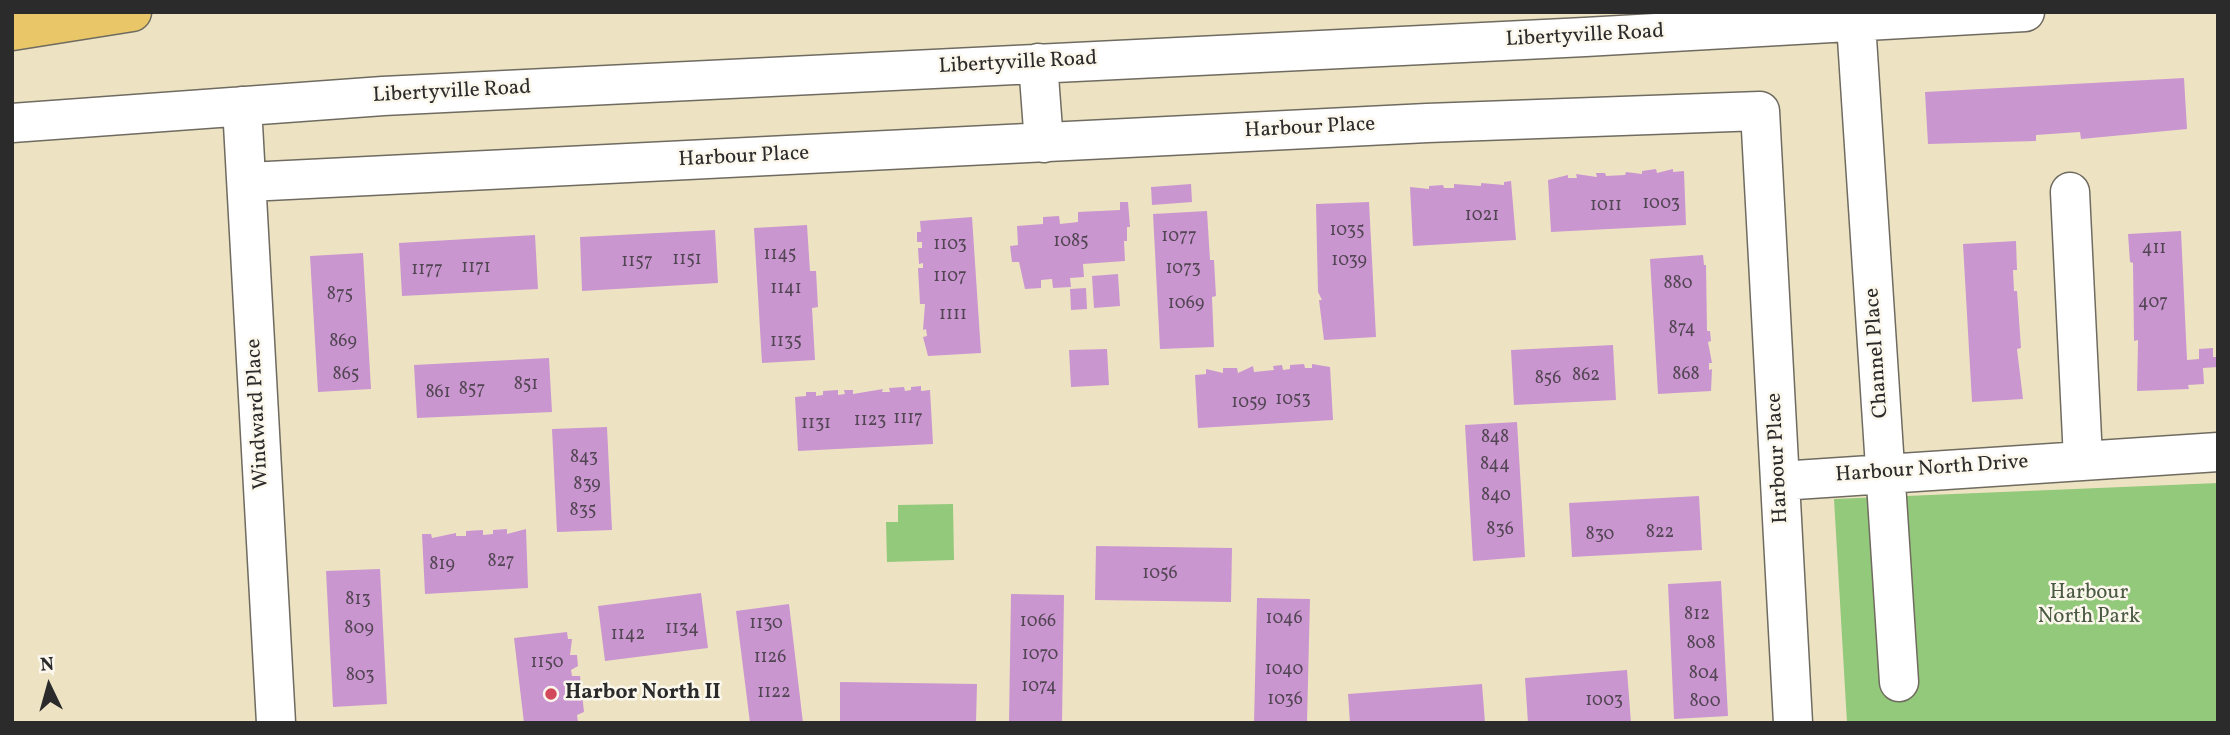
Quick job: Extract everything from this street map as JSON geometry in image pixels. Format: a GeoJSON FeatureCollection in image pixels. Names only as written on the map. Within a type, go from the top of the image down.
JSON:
{"type":"FeatureCollection","features":[{"type":"Feature","properties":{"kind":"highway"},"geometry":{"type":"LineString","coordinates":[[12,32],[132,12]]}},
{"type":"Feature","properties":{"kind":"street","name":"Libertyville Road"},"geometry":{"type":"LineString","coordinates":[[12,123],[383,96],[1856,23],[2025,12]]}},
{"type":"Feature","properties":{"kind":"street","name":"Channel Place"},"geometry":{"type":"LineString","coordinates":[[1856,23],[1899,682]]}},
{"type":"Feature","properties":{"kind":"street"},"geometry":{"type":"LineString","coordinates":[[1038,63],[1044,143]]}},
{"type":"Feature","properties":{"kind":"street","name":"Windward Place"},"geometry":{"type":"LineString","coordinates":[[242,106],[276,723]]}},
{"type":"Feature","properties":{"kind":"street","name":"Harbour Place"},"geometry":{"type":"LineString","coordinates":[[248,182],[1760,111],[1793,723]]}},
{"type":"Feature","properties":{"kind":"street"},"geometry":{"type":"LineString","coordinates":[[2070,192],[2083,459]]}},
{"type":"Feature","properties":{"kind":"street","name":"Harbour North Drive"},"geometry":{"type":"LineString","coordinates":[[1780,481],[2218,452]]}},
{"type":"Feature","properties":{"kind":"green space","name":"Harbour North Park"},"geometry":{"type":"Polygon","coordinates":[[[2218,483],[2218,723],[1847,723],[1834,499],[2218,483]]]}},
{"type":"Feature","properties":{"kind":"green space"},"geometry":{"type":"Polygon","coordinates":[[[953,504],[954,560],[887,562],[886,522],[898,522],[898,505],[953,504]]]}},
{"type":"Feature","properties":{"kind":"building"},"geometry":{"type":"Polygon","coordinates":[[[2184,78],[2187,129],[2081,139],[2080,132],[2036,135],[2036,141],[1928,144],[1925,92],[2184,78]]]}},
{"type":"Feature","properties":{"kind":"building"},"geometry":{"type":"Polygon","coordinates":[[[1656,169],[1657,173],[1673,169],[1673,172],[1684,171],[1686,225],[1551,232],[1548,180],[1568,175],[1568,178],[1577,178],[1576,174],[1597,177],[1596,173],[1605,173],[1606,176],[1625,175],[1626,172],[1642,174],[1642,171],[1656,169]]]}},
{"type":"Feature","properties":{"kind":"building"},"geometry":{"type":"Polygon","coordinates":[[[1511,181],[1516,240],[1413,246],[1410,187],[1429,189],[1429,186],[1443,185],[1444,188],[1454,188],[1454,184],[1504,185],[1504,182],[1511,181]]]}},
{"type":"Feature","properties":{"kind":"building"},"geometry":{"type":"Polygon","coordinates":[[[1191,184],[1192,202],[1152,205],[1151,187],[1191,184]]]}},
{"type":"Feature","properties":{"kind":"building"},"geometry":{"type":"Polygon","coordinates":[[[1120,202],[1128,202],[1130,227],[1127,227],[1127,241],[1124,241],[1125,261],[1083,264],[1084,277],[1070,278],[1071,287],[1053,288],[1052,279],[1041,280],[1041,288],[1025,289],[1019,262],[1012,262],[1010,246],[1018,245],[1017,226],[1043,224],[1043,217],[1059,216],[1060,224],[1078,222],[1078,212],[1120,210],[1120,202]]]}},
{"type":"Feature","properties":{"kind":"building"},"geometry":{"type":"Polygon","coordinates":[[[1369,202],[1376,337],[1324,340],[1319,300],[1322,300],[1318,292],[1316,204],[1369,202]]]}},
{"type":"Feature","properties":{"kind":"building"},"geometry":{"type":"Polygon","coordinates":[[[1207,211],[1210,260],[1214,260],[1216,296],[1212,297],[1214,347],[1160,349],[1153,214],[1207,211]]]}},
{"type":"Feature","properties":{"kind":"building"},"geometry":{"type":"Polygon","coordinates":[[[972,217],[981,353],[928,356],[923,337],[927,336],[926,329],[923,330],[925,304],[920,304],[918,268],[923,268],[923,263],[919,264],[918,248],[922,248],[922,242],[917,242],[917,232],[921,232],[920,221],[972,217]]]}},
{"type":"Feature","properties":{"kind":"building"},"geometry":{"type":"Polygon","coordinates":[[[807,225],[810,271],[816,271],[818,307],[812,308],[815,360],[762,363],[754,228],[807,225]]]}},
{"type":"Feature","properties":{"kind":"building"},"geometry":{"type":"Polygon","coordinates":[[[715,230],[718,283],[582,291],[580,237],[715,230]]]}},
{"type":"Feature","properties":{"kind":"building"},"geometry":{"type":"Polygon","coordinates":[[[2181,231],[2187,360],[2199,359],[2199,349],[2213,348],[2213,357],[2218,357],[2218,367],[2203,368],[2204,384],[2188,385],[2189,389],[2137,391],[2138,340],[2134,341],[2133,263],[2130,262],[2128,234],[2181,231]]]}},
{"type":"Feature","properties":{"kind":"building"},"geometry":{"type":"Polygon","coordinates":[[[535,235],[538,289],[402,296],[399,243],[535,235]]]}},
{"type":"Feature","properties":{"kind":"building"},"geometry":{"type":"Polygon","coordinates":[[[2016,241],[2017,270],[2013,270],[2014,291],[2017,291],[2021,348],[2017,349],[2023,399],[1972,402],[1963,244],[2016,241]]]}},
{"type":"Feature","properties":{"kind":"building"},"geometry":{"type":"Polygon","coordinates":[[[363,253],[371,389],[318,392],[310,256],[363,253]]]}},
{"type":"Feature","properties":{"kind":"building"},"geometry":{"type":"Polygon","coordinates":[[[1703,255],[1706,265],[1707,331],[1710,331],[1711,341],[1708,342],[1712,363],[1709,363],[1709,370],[1712,369],[1711,391],[1658,394],[1650,259],[1703,255]]]}},
{"type":"Feature","properties":{"kind":"building"},"geometry":{"type":"Polygon","coordinates":[[[1118,274],[1120,306],[1094,308],[1092,276],[1118,274]]]}},
{"type":"Feature","properties":{"kind":"building"},"geometry":{"type":"Polygon","coordinates":[[[1086,288],[1087,309],[1071,310],[1070,289],[1086,288]]]}},
{"type":"Feature","properties":{"kind":"building"},"geometry":{"type":"Polygon","coordinates":[[[1613,345],[1616,400],[1514,405],[1511,350],[1613,345]]]}},
{"type":"Feature","properties":{"kind":"building"},"geometry":{"type":"Polygon","coordinates":[[[1107,349],[1109,385],[1071,387],[1069,350],[1107,349]]]}},
{"type":"Feature","properties":{"kind":"building"},"geometry":{"type":"Polygon","coordinates":[[[549,358],[552,412],[417,418],[414,365],[549,358]]]}},
{"type":"Feature","properties":{"kind":"building"},"geometry":{"type":"Polygon","coordinates":[[[1304,364],[1305,368],[1312,368],[1312,364],[1330,367],[1333,420],[1198,428],[1195,375],[1206,374],[1206,369],[1223,373],[1223,368],[1237,368],[1238,373],[1253,366],[1254,372],[1274,370],[1273,366],[1282,365],[1283,370],[1290,369],[1290,365],[1304,364]]]}},
{"type":"Feature","properties":{"kind":"building"},"geometry":{"type":"Polygon","coordinates":[[[921,386],[921,391],[930,390],[933,444],[798,451],[795,397],[806,396],[806,392],[816,392],[816,396],[823,395],[823,391],[838,390],[838,395],[845,394],[844,390],[853,390],[853,394],[883,389],[882,392],[890,392],[889,388],[904,387],[905,391],[921,386]]]}},
{"type":"Feature","properties":{"kind":"building"},"geometry":{"type":"Polygon","coordinates":[[[1517,422],[1525,557],[1473,561],[1465,425],[1517,422]]]}},
{"type":"Feature","properties":{"kind":"building"},"geometry":{"type":"Polygon","coordinates":[[[607,427],[612,530],[557,532],[552,429],[607,427]]]}},
{"type":"Feature","properties":{"kind":"building"},"geometry":{"type":"Polygon","coordinates":[[[1699,496],[1702,550],[1572,557],[1569,503],[1699,496]]]}},
{"type":"Feature","properties":{"kind":"building"},"geometry":{"type":"Polygon","coordinates":[[[507,529],[507,534],[526,529],[528,588],[425,594],[422,534],[431,534],[432,538],[456,533],[456,536],[466,536],[466,531],[483,530],[483,535],[493,534],[493,530],[507,529]]]}},
{"type":"Feature","properties":{"kind":"building"},"geometry":{"type":"Polygon","coordinates":[[[1096,546],[1232,548],[1231,602],[1095,600],[1096,546]]]}},
{"type":"Feature","properties":{"kind":"building"},"geometry":{"type":"Polygon","coordinates":[[[380,569],[387,704],[333,707],[326,571],[380,569]]]}},
{"type":"Feature","properties":{"kind":"building"},"geometry":{"type":"Polygon","coordinates":[[[1721,581],[1728,716],[1674,719],[1668,584],[1721,581]]]}},
{"type":"Feature","properties":{"kind":"building"},"geometry":{"type":"Polygon","coordinates":[[[701,593],[708,648],[605,661],[598,606],[701,593]]]}},
{"type":"Feature","properties":{"kind":"building"},"geometry":{"type":"Polygon","coordinates":[[[1011,594],[1064,595],[1062,723],[1009,723],[1011,594]]]}},
{"type":"Feature","properties":{"kind":"building"},"geometry":{"type":"Polygon","coordinates":[[[1257,598],[1310,599],[1307,723],[1254,723],[1257,598]]]}},
{"type":"Feature","properties":{"kind":"building"},"geometry":{"type":"Polygon","coordinates":[[[789,604],[803,723],[750,723],[736,611],[789,604]]]}},
{"type":"Feature","properties":{"kind":"building","name":"Harbor North II"},"geometry":{"type":"Polygon","coordinates":[[[567,632],[568,639],[572,639],[570,655],[577,655],[578,666],[571,670],[572,676],[580,676],[584,712],[577,715],[578,723],[524,723],[514,638],[567,632]]]}},
{"type":"Feature","properties":{"kind":"building"},"geometry":{"type":"Polygon","coordinates":[[[1627,670],[1631,723],[1528,723],[1525,678],[1627,670]]]}},
{"type":"Feature","properties":{"kind":"building"},"geometry":{"type":"Polygon","coordinates":[[[840,682],[977,684],[976,723],[840,723],[840,682]]]}},
{"type":"Feature","properties":{"kind":"building"},"geometry":{"type":"Polygon","coordinates":[[[1482,684],[1485,723],[1350,723],[1348,694],[1482,684]]]}},
{"type":"Feature","properties":{"kind":"place","name":"Harbor North II"},"geometry":{"type":"Point","coordinates":[551,694]}}]}
